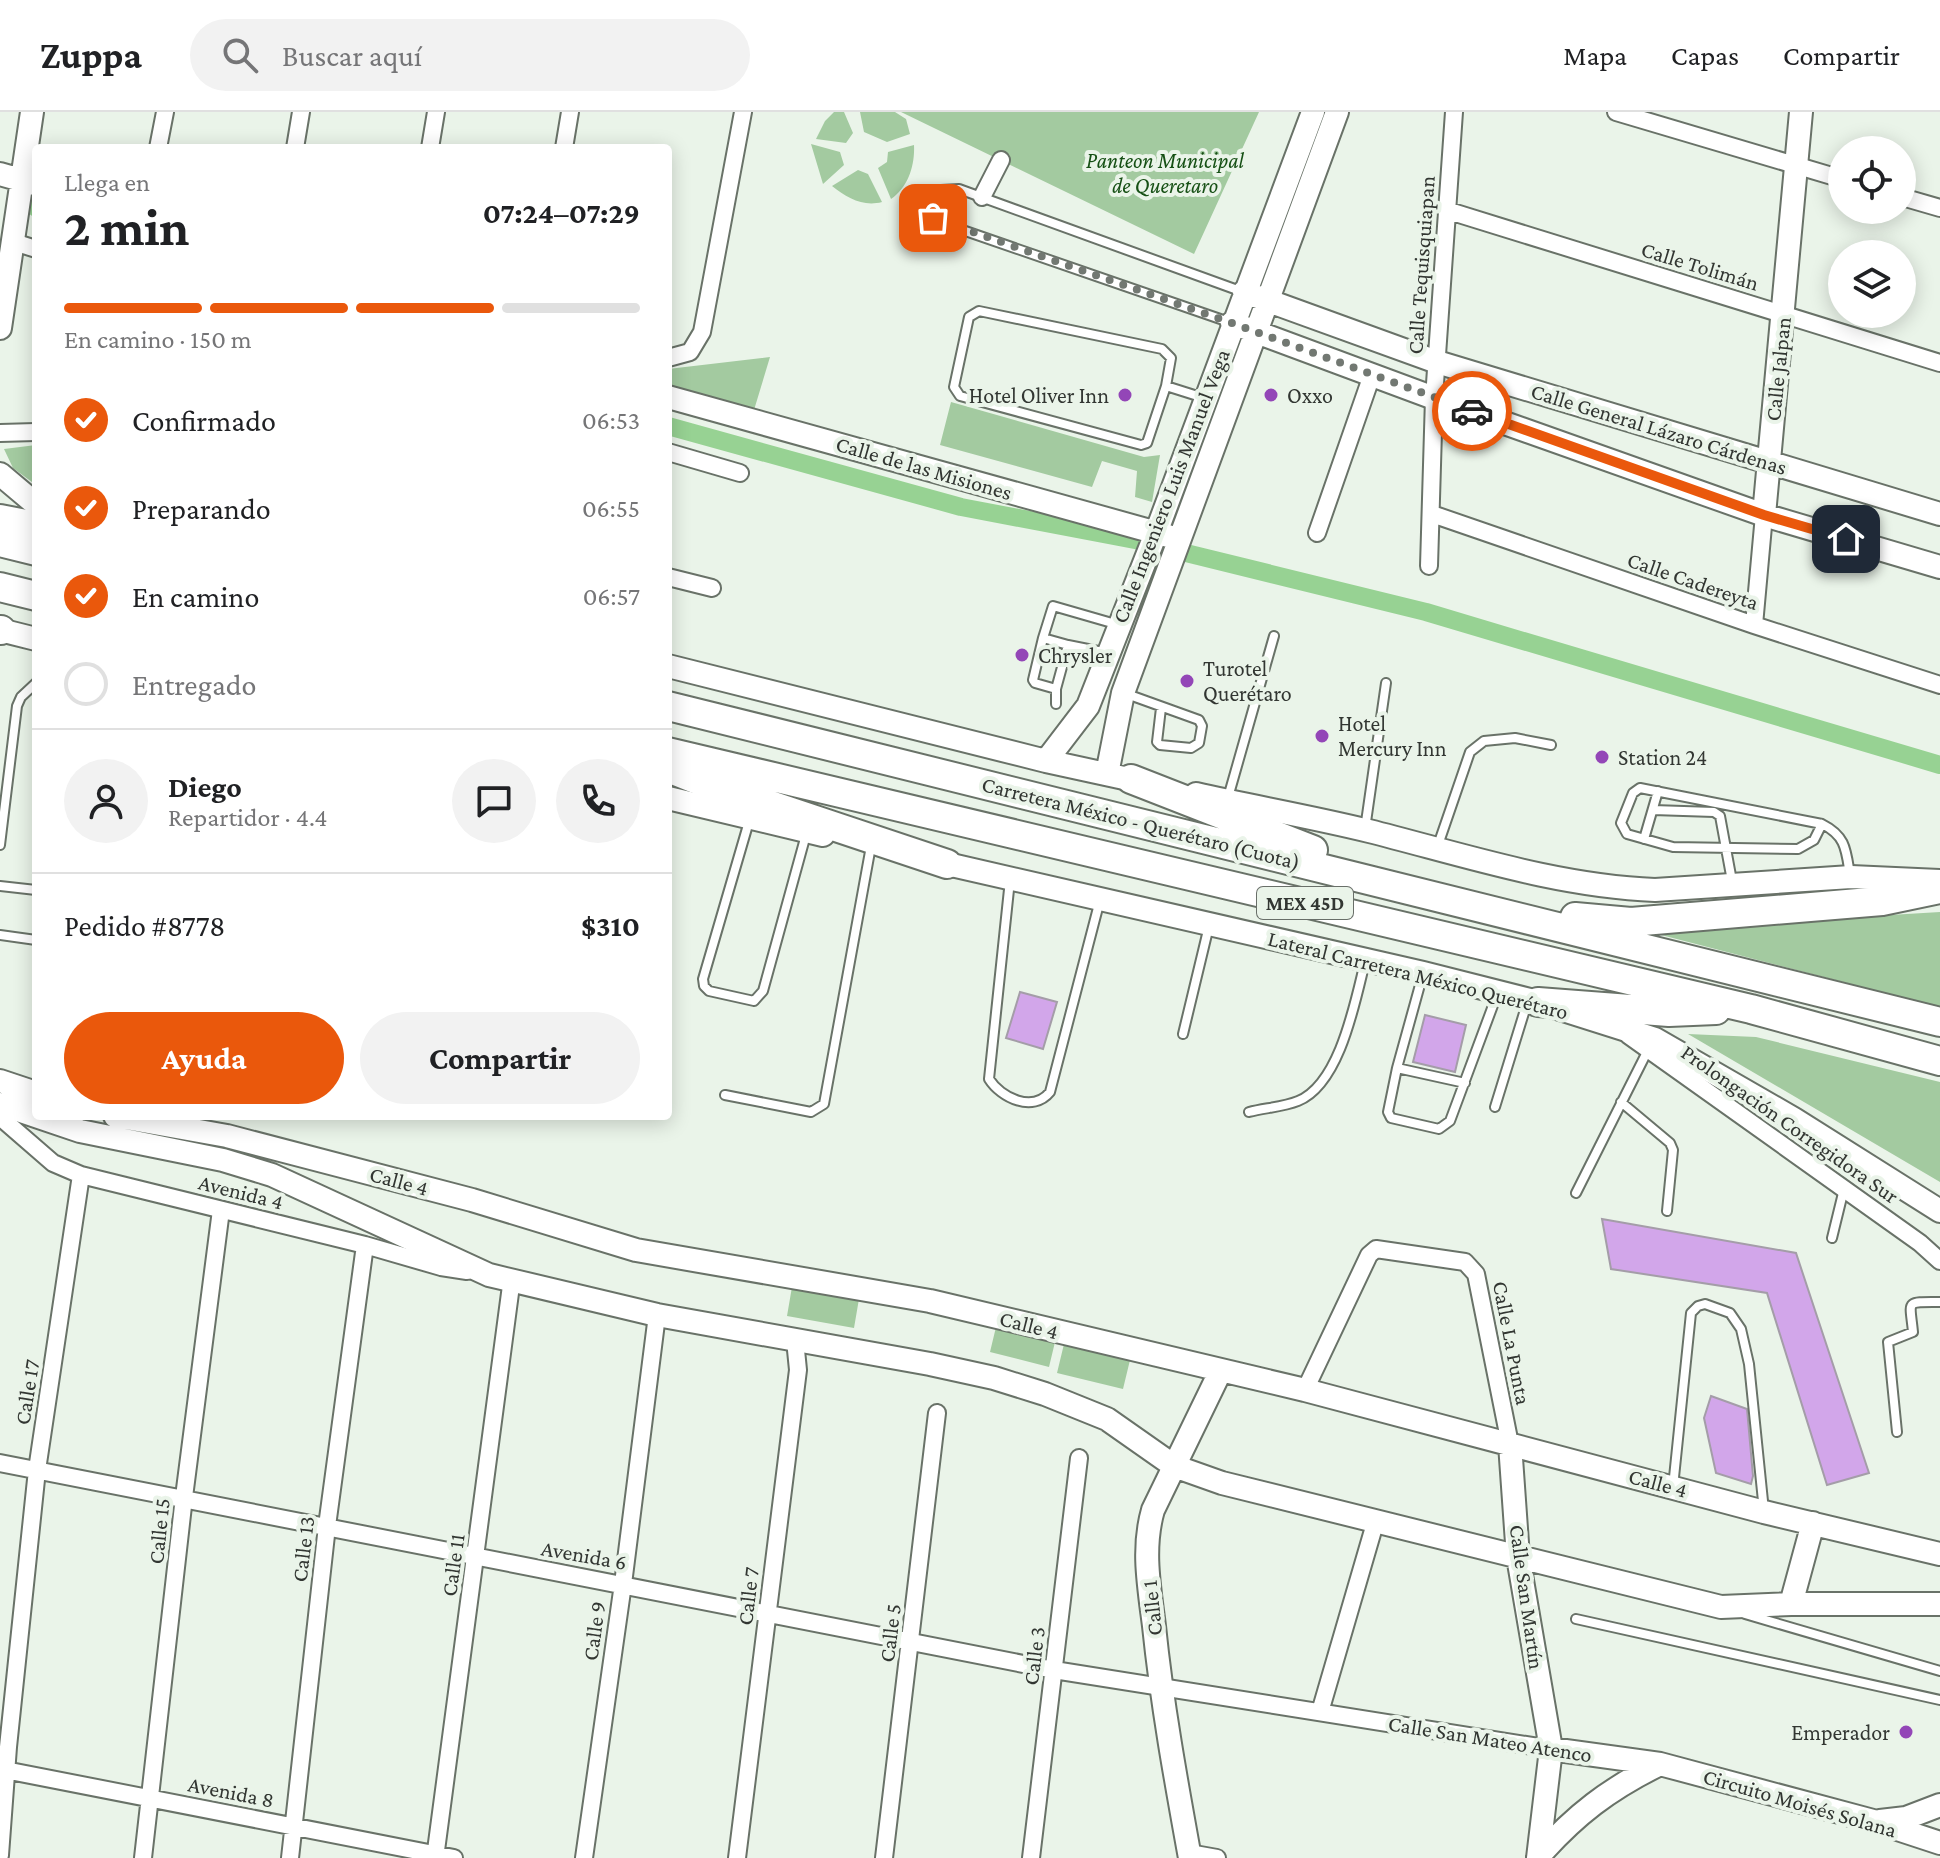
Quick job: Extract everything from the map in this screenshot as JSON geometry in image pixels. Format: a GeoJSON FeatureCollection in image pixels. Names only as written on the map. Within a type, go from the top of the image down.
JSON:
{"type":"FeatureCollection","features":[{"type":"Feature","properties":{"kind":"highway"},"geometry":{"type":"LineString","coordinates":[[0,519],[32,511]]}},
{"type":"Feature","properties":{"kind":"highway"},"geometry":{"type":"LineString","coordinates":[[0,542],[32,550]]}},
{"type":"Feature","properties":{"kind":"highway"},"geometry":{"type":"LineString","coordinates":[[0,587],[32,595]]}},
{"type":"Feature","properties":{"kind":"highway","name":"Carretera México - Querétaro (Cuota)"},"geometry":{"type":"LineString","coordinates":[[672,707],[1940,1022]]}},
{"type":"Feature","properties":{"kind":"highway","name":"Carretera México - Querétaro (Cuota)"},"geometry":{"type":"LineString","coordinates":[[672,753],[1751,1009],[1940,1061]]}},
{"type":"Feature","properties":{"kind":"highway"},"geometry":{"type":"LineString","coordinates":[[672,770],[947,864]]}},
{"type":"Feature","properties":{"kind":"highway"},"geometry":{"type":"LineString","coordinates":[[1119,777],[1422,892]]}},
{"type":"Feature","properties":{"kind":"highway"},"geometry":{"type":"LineString","coordinates":[[1483,908],[1631,922],[1882,901],[1940,889]]}},
{"type":"Feature","properties":{"kind":"highway"},"geometry":{"type":"LineString","coordinates":[[1533,1000],[1669,1012],[1751,1009]]}},
{"type":"Feature","properties":{"kind":"main road"},"geometry":{"type":"LineString","coordinates":[[0,328],[14,242],[30,182],[32,112]]}},
{"type":"Feature","properties":{"kind":"main road","name":"Calle Ingeniero Luis Manuel Vega"},"geometry":{"type":"LineString","coordinates":[[1046,761],[1088,706],[1313,112]]}},
{"type":"Feature","properties":{"kind":"main road","name":"Calle Ingeniero Luis Manuel Vega"},"geometry":{"type":"LineString","coordinates":[[1119,777],[1123,693],[1337,112]]}},
{"type":"Feature","properties":{"kind":"main road","name":"Calle Jalpan"},"geometry":{"type":"LineString","coordinates":[[1764,515],[1801,112]]}},
{"type":"Feature","properties":{"kind":"main road"},"geometry":{"type":"LineString","coordinates":[[0,174],[30,182]]}},
{"type":"Feature","properties":{"kind":"main road","name":"Calle General Lázaro Cárdenas"},"geometry":{"type":"LineString","coordinates":[[1244,292],[1437,362],[1940,514]]}},
{"type":"Feature","properties":{"kind":"main road","name":"Calle General Lázaro Cárdenas"},"geometry":{"type":"LineString","coordinates":[[1232,323],[1764,515],[1940,567]]}},
{"type":"Feature","properties":{"kind":"main road","name":"Calle de las Misiones"},"geometry":{"type":"LineString","coordinates":[[672,398],[1181,540]]}},
{"type":"Feature","properties":{"kind":"main road"},"geometry":{"type":"LineString","coordinates":[[0,474],[32,507]]}},
{"type":"Feature","properties":{"kind":"main road"},"geometry":{"type":"LineString","coordinates":[[0,493],[32,509]]}},
{"type":"Feature","properties":{"kind":"main road"},"geometry":{"type":"LineString","coordinates":[[0,630],[32,638]]}},
{"type":"Feature","properties":{"kind":"main road"},"geometry":{"type":"LineString","coordinates":[[672,667],[1046,761],[1365,830],[1544,877],[1655,890],[1851,877],[1940,881]]}},
{"type":"Feature","properties":{"kind":"main road","name":"Lateral Carretera México Querétaro"},"geometry":{"type":"LineString","coordinates":[[672,799],[1423,973],[1533,1000],[1613,1025],[1655,1039],[1794,1119],[1940,1211]]}},
{"type":"Feature","properties":{"kind":"main road"},"geometry":{"type":"LineString","coordinates":[[0,1081],[32,1092]]}},
{"type":"Feature","properties":{"kind":"main road","name":"Calle 4"},"geometry":{"type":"LineString","coordinates":[[0,1104],[32,1115]]}},
{"type":"Feature","properties":{"kind":"main road","name":"Calle 4"},"geometry":{"type":"LineString","coordinates":[[47,1120],[80,1131],[223,1160],[272,1175],[489,1275],[512,1278],[657,1315],[994,1378],[1107,1419],[1174,1466],[1222,1483],[1721,1607],[1940,1604]]}},
{"type":"Feature","properties":{"kind":"main road","name":"Calle 4"},"geometry":{"type":"LineString","coordinates":[[137,1120],[227,1136],[472,1200],[636,1250],[930,1301],[1305,1390],[1764,1512],[1940,1554]]}},
{"type":"Feature","properties":{"kind":"main road","name":"Calle 1"},"geometry":{"type":"LineString","coordinates":[[1190,1856],[1160,1687],[1146,1555],[1147,1531],[1153,1510],[1220,1372]]}},
{"type":"Feature","properties":{"kind":"main road","name":"Calle San Martín"},"geometry":{"type":"LineString","coordinates":[[1510,1444],[1518,1557],[1551,1749],[1538,1858]]}},
{"type":"Feature","properties":{"kind":"main road"},"geometry":{"type":"LineString","coordinates":[[1791,1604],[1813,1523]]}},
{"type":"Feature","properties":{"kind":"main road","name":"Calle San Mateo Atenco"},"geometry":{"type":"LineString","coordinates":[[1551,1749],[1660,1764]]}},
{"type":"Feature","properties":{"kind":"main road"},"geometry":{"type":"LineString","coordinates":[[1538,1858],[1563,1828],[1593,1803],[1625,1781],[1660,1764]]}},
{"type":"Feature","properties":{"kind":"main road","name":"Circuito Moisés Solana"},"geometry":{"type":"LineString","coordinates":[[1660,1764],[1873,1821],[1940,1843]]}},
{"type":"Feature","properties":{"kind":"main road"},"geometry":{"type":"LineString","coordinates":[[1873,1821],[1906,1818],[1940,1805]]}},
{"type":"Feature","properties":{"kind":"street"},"geometry":{"type":"LineString","coordinates":[[159,144],[165,112]]}},
{"type":"Feature","properties":{"kind":"street"},"geometry":{"type":"LineString","coordinates":[[296,144],[301,112]]}},
{"type":"Feature","properties":{"kind":"street"},"geometry":{"type":"LineString","coordinates":[[431,144],[436,112]]}},
{"type":"Feature","properties":{"kind":"street"},"geometry":{"type":"LineString","coordinates":[[565,144],[570,112]]}},
{"type":"Feature","properties":{"kind":"street"},"geometry":{"type":"LineString","coordinates":[[672,357],[690,352],[702,332],[743,112]]}},
{"type":"Feature","properties":{"kind":"street","name":"Calle Tequisquiapan"},"geometry":{"type":"LineString","coordinates":[[1429,566],[1434,398],[1454,112]]}},
{"type":"Feature","properties":{"kind":"street"},"geometry":{"type":"LineString","coordinates":[[1616,112],[1828,175]]}},
{"type":"Feature","properties":{"kind":"street"},"geometry":{"type":"LineString","coordinates":[[982,197],[1001,160]]}},
{"type":"Feature","properties":{"kind":"street"},"geometry":{"type":"LineString","coordinates":[[1916,201],[1940,208]]}},
{"type":"Feature","properties":{"kind":"street","name":"Calle Tolimán"},"geometry":{"type":"LineString","coordinates":[[1446,210],[1940,363]]}},
{"type":"Feature","properties":{"kind":"street"},"geometry":{"type":"LineString","coordinates":[[14,242],[32,248]]}},
{"type":"Feature","properties":{"kind":"street"},"geometry":{"type":"LineString","coordinates":[[1317,533],[1372,375]]}},
{"type":"Feature","properties":{"kind":"street"},"geometry":{"type":"LineString","coordinates":[[0,433],[32,432]]}},
{"type":"Feature","properties":{"kind":"street"},"geometry":{"type":"LineString","coordinates":[[672,453],[740,473]]}},
{"type":"Feature","properties":{"kind":"street","name":"Calle Cadereyta"},"geometry":{"type":"LineString","coordinates":[[1432,514],[1754,625],[1940,685]]}},
{"type":"Feature","properties":{"kind":"street","name":"Calle Jalpan"},"geometry":{"type":"LineString","coordinates":[[1754,625],[1764,515]]}},
{"type":"Feature","properties":{"kind":"street"},"geometry":{"type":"LineString","coordinates":[[672,578],[712,588]]}},
{"type":"Feature","properties":{"kind":"street","name":"Prolongación Corregidora Sur"},"geometry":{"type":"LineString","coordinates":[[1613,1025],[1920,1243],[1940,1261]]}},
{"type":"Feature","properties":{"kind":"street","name":"Avenida 4"},"geometry":{"type":"LineString","coordinates":[[0,1117],[53,1163],[81,1175],[365,1245],[441,1267],[489,1275]]}},
{"type":"Feature","properties":{"kind":"street","name":"Calle 17"},"geometry":{"type":"LineString","coordinates":[[0,1855],[4,1770],[37,1470],[81,1175]]}},
{"type":"Feature","properties":{"kind":"street","name":"Calle 15"},"geometry":{"type":"LineString","coordinates":[[143,1858],[184,1497],[221,1210]]}},
{"type":"Feature","properties":{"kind":"street","name":"Calle 13"},"geometry":{"type":"LineString","coordinates":[[290,1858],[327,1526],[365,1245]]}},
{"type":"Feature","properties":{"kind":"street","name":"Calle La Punta"},"geometry":{"type":"LineString","coordinates":[[1305,1390],[1369,1255],[1376,1249],[1465,1262],[1476,1274],[1510,1444]]}},
{"type":"Feature","properties":{"kind":"street","name":"Calle 11"},"geometry":{"type":"LineString","coordinates":[[436,1856],[512,1278]]}},
{"type":"Feature","properties":{"kind":"street","name":"Calle 9"},"geometry":{"type":"LineString","coordinates":[[584,1858],[657,1315]]}},
{"type":"Feature","properties":{"kind":"street","name":"Calle 7"},"geometry":{"type":"LineString","coordinates":[[737,1858],[798,1370],[795,1340]]}},
{"type":"Feature","properties":{"kind":"street","name":"Calle 5"},"geometry":{"type":"LineString","coordinates":[[884,1858],[937,1413]]}},
{"type":"Feature","properties":{"kind":"street","name":"Calle 3"},"geometry":{"type":"LineString","coordinates":[[1031,1858],[1079,1458]]}},
{"type":"Feature","properties":{"kind":"street","name":"Avenida 6"},"geometry":{"type":"LineString","coordinates":[[0,1463],[769,1612],[911,1643],[1160,1687]]}},
{"type":"Feature","properties":{"kind":"street"},"geometry":{"type":"LineString","coordinates":[[1320,1712],[1376,1520]]}},
{"type":"Feature","properties":{"kind":"street","name":"Calle San Mateo Atenco"},"geometry":{"type":"LineString","coordinates":[[1160,1687],[1551,1749]]}},
{"type":"Feature","properties":{"kind":"street","name":"Avenida 8"},"geometry":{"type":"LineString","coordinates":[[4,1770],[454,1858]]}},
{"type":"Feature","properties":{"kind":"street"},"geometry":{"type":"LineString","coordinates":[[1190,1856],[1217,1858]]}},
{"type":"Feature","properties":{"kind":"lane"},"geometry":{"type":"LineString","coordinates":[[1232,323],[933,218],[931,202],[941,190],[959,189],[1244,292]]}},
{"type":"Feature","properties":{"kind":"lane"},"geometry":{"type":"LineString","coordinates":[[979,311],[1162,349],[1171,358],[1166,386],[1151,437],[1141,445],[960,396],[954,387],[969,317],[979,311]]}},
{"type":"Feature","properties":{"kind":"lane"},"geometry":{"type":"LineString","coordinates":[[1166,386],[1205,398]]}},
{"type":"Feature","properties":{"kind":"lane"},"geometry":{"type":"LineString","coordinates":[[1056,689],[1033,680],[1051,608],[1055,606],[1119,625]]}},
{"type":"Feature","properties":{"kind":"lane"},"geometry":{"type":"LineString","coordinates":[[1227,801],[1274,636]]}},
{"type":"Feature","properties":{"kind":"lane"},"geometry":{"type":"LineString","coordinates":[[1043,638],[1109,653]]}},
{"type":"Feature","properties":{"kind":"lane"},"geometry":{"type":"LineString","coordinates":[[1056,704],[1056,689],[1068,645]]}},
{"type":"Feature","properties":{"kind":"lane"},"geometry":{"type":"LineString","coordinates":[[1365,830],[1386,683]]}},
{"type":"Feature","properties":{"kind":"lane"},"geometry":{"type":"LineString","coordinates":[[0,845],[17,706],[32,687]]}},
{"type":"Feature","properties":{"kind":"lane"},"geometry":{"type":"LineString","coordinates":[[1123,693],[1199,720],[1202,726],[1199,743],[1191,748],[1160,745],[1156,737],[1161,708]]}},
{"type":"Feature","properties":{"kind":"lane"},"geometry":{"type":"LineString","coordinates":[[1437,849],[1470,752],[1484,741],[1515,738],[1551,745]]}},
{"type":"Feature","properties":{"kind":"lane"},"geometry":{"type":"LineString","coordinates":[[1822,824],[1814,840],[1798,849],[1673,847],[1627,834],[1621,823],[1636,790],[1658,791],[1822,824],[1835,830],[1845,845],[1851,877]]}},
{"type":"Feature","properties":{"kind":"lane"},"geometry":{"type":"LineString","coordinates":[[1644,839],[1658,791]]}},
{"type":"Feature","properties":{"kind":"lane"},"geometry":{"type":"LineString","coordinates":[[1653,810],[1714,812],[1720,816],[1732,884]]}},
{"type":"Feature","properties":{"kind":"lane"},"geometry":{"type":"LineString","coordinates":[[750,818],[703,979],[709,991],[754,1001],[759,998],[807,831]]}},
{"type":"Feature","properties":{"kind":"lane"},"geometry":{"type":"LineString","coordinates":[[725,1095],[811,1112],[824,1104],[871,846]]}},
{"type":"Feature","properties":{"kind":"lane"},"geometry":{"type":"LineString","coordinates":[[1010,879],[989,1079],[998,1093],[1033,1104],[1044,1100],[1050,1092],[1100,900]]}},
{"type":"Feature","properties":{"kind":"lane"},"geometry":{"type":"LineString","coordinates":[[0,886],[32,890]]}},
{"type":"Feature","properties":{"kind":"lane"},"geometry":{"type":"LineString","coordinates":[[1183,1034],[1209,925]]}},
{"type":"Feature","properties":{"kind":"lane"},"geometry":{"type":"LineString","coordinates":[[0,935],[32,939]]}},
{"type":"Feature","properties":{"kind":"lane"},"geometry":{"type":"LineString","coordinates":[[1249,1112],[1299,1101],[1323,1083],[1334,1062],[1354,1005],[1365,962]]}},
{"type":"Feature","properties":{"kind":"lane"},"geometry":{"type":"LineString","coordinates":[[1423,973],[1397,1068],[1388,1112],[1391,1118],[1439,1129],[1450,1121],[1498,992]]}},
{"type":"Feature","properties":{"kind":"lane"},"geometry":{"type":"LineString","coordinates":[[1495,1107],[1533,1000]]}},
{"type":"Feature","properties":{"kind":"lane"},"geometry":{"type":"LineString","coordinates":[[1576,1193],[1648,1050]]}},
{"type":"Feature","properties":{"kind":"lane"},"geometry":{"type":"LineString","coordinates":[[1397,1068],[1465,1083]]}},
{"type":"Feature","properties":{"kind":"lane"},"geometry":{"type":"LineString","coordinates":[[1621,1102],[1670,1143],[1673,1150],[1667,1211]]}},
{"type":"Feature","properties":{"kind":"lane"},"geometry":{"type":"LineString","coordinates":[[1832,1238],[1844,1189]]}},
{"type":"Feature","properties":{"kind":"lane"},"geometry":{"type":"LineString","coordinates":[[1897,1432],[1888,1342],[1913,1332],[1911,1305],[1915,1302],[1940,1302]]}},
{"type":"Feature","properties":{"kind":"lane"},"geometry":{"type":"LineString","coordinates":[[1673,1487],[1691,1313],[1705,1304],[1730,1313],[1741,1329],[1749,1364],[1764,1512]]}},
{"type":"Feature","properties":{"kind":"lane","name":"Calle 4"},"geometry":{"type":"LineString","coordinates":[[1721,1607],[1940,1671]]}},
{"type":"Feature","properties":{"kind":"lane"},"geometry":{"type":"LineString","coordinates":[[1576,1619],[1940,1700]]}},
{"type":"Feature","properties":{"kind":"green space"},"geometry":{"type":"Polygon","coordinates":[[[834,112],[844,112],[853,133],[846,143],[816,139],[825,121],[834,112]]]}},
{"type":"Feature","properties":{"kind":"green space"},"geometry":{"type":"Polygon","coordinates":[[[860,112],[895,112],[906,119],[910,134],[887,142],[864,132],[860,112]]]}},
{"type":"Feature","properties":{"kind":"green space","name":"Panteon Municipal de Queretaro"},"geometry":{"type":"Polygon","coordinates":[[[901,112],[1259,112],[1194,254],[901,112]]]}},
{"type":"Feature","properties":{"kind":"green space"},"geometry":{"type":"Polygon","coordinates":[[[811,144],[840,152],[844,165],[823,184],[811,144]]]}},
{"type":"Feature","properties":{"kind":"green space"},"geometry":{"type":"Polygon","coordinates":[[[914,145],[909,175],[891,199],[878,168],[887,162],[888,152],[914,145]]]}},
{"type":"Feature","properties":{"kind":"green space"},"geometry":{"type":"Polygon","coordinates":[[[858,170],[868,174],[882,202],[856,200],[832,186],[858,170]]]}},
{"type":"Feature","properties":{"kind":"green space"},"geometry":{"type":"Polygon","coordinates":[[[770,357],[754,410],[672,389],[672,369],[770,357]]]}},
{"type":"Feature","properties":{"kind":"green space"},"geometry":{"type":"Polygon","coordinates":[[[951,402],[1144,457],[1160,455],[1152,502],[1135,497],[1137,471],[1102,461],[1092,487],[940,445],[951,402]]]}},
{"type":"Feature","properties":{"kind":"green space"},"geometry":{"type":"Polygon","coordinates":[[[32,446],[32,482],[13,468],[4,449],[32,446]]]}},
{"type":"Feature","properties":{"kind":"green space"},"geometry":{"type":"Polygon","coordinates":[[[1940,912],[1940,1007],[1642,930],[1940,912]]]}},
{"type":"Feature","properties":{"kind":"green space"},"geometry":{"type":"Polygon","coordinates":[[[1688,1034],[1756,1037],[1940,1082],[1940,1182],[1688,1034]]]}},
{"type":"Feature","properties":{"kind":"green space"},"geometry":{"type":"Polygon","coordinates":[[[793,1281],[860,1293],[854,1328],[787,1316],[793,1281]]]}},
{"type":"Feature","properties":{"kind":"green space"},"geometry":{"type":"Polygon","coordinates":[[[996,1327],[1055,1342],[1049,1367],[990,1352],[996,1327]]]}},
{"type":"Feature","properties":{"kind":"green space"},"geometry":{"type":"Polygon","coordinates":[[[1064,1344],[1130,1360],[1123,1389],[1057,1373],[1064,1344]]]}},
{"type":"Feature","properties":{"kind":"building"},"geometry":{"type":"Polygon","coordinates":[[[1020,992],[1057,1002],[1043,1049],[1006,1038],[1020,992]]]}},
{"type":"Feature","properties":{"kind":"building"},"geometry":{"type":"Polygon","coordinates":[[[1425,1015],[1466,1025],[1455,1072],[1413,1062],[1425,1015]]]}},
{"type":"Feature","properties":{"kind":"building"},"geometry":{"type":"Polygon","coordinates":[[[1602,1219],[1796,1253],[1869,1473],[1827,1485],[1767,1293],[1611,1269],[1602,1219]]]}},
{"type":"Feature","properties":{"kind":"building"},"geometry":{"type":"Polygon","coordinates":[[[1711,1396],[1747,1409],[1753,1476],[1751,1484],[1716,1473],[1704,1418],[1711,1396]]]}},
{"type":"Feature","properties":{"kind":"waterway"},"geometry":{"type":"LineString","coordinates":[[672,427],[961,507],[1140,541]]}},
{"type":"Feature","properties":{"kind":"waterway"},"geometry":{"type":"LineString","coordinates":[[1186,553],[1426,612],[1940,765]]}},
{"type":"Feature","properties":{"kind":"way so far"},"geometry":{"type":"LineString","coordinates":[[933,218],[1472,411]]}},
{"type":"Feature","properties":{"kind":"place","name":"Hotel Oliver Inn"},"geometry":{"type":"Point","coordinates":[1125,395]}},
{"type":"Feature","properties":{"kind":"place","name":"Oxxo"},"geometry":{"type":"Point","coordinates":[1271,395]}},
{"type":"Feature","properties":{"kind":"place","name":"Chrysler"},"geometry":{"type":"Point","coordinates":[1022,655]}},
{"type":"Feature","properties":{"kind":"place","name":"Turotel Querétaro"},"geometry":{"type":"Point","coordinates":[1187,681]}},
{"type":"Feature","properties":{"kind":"place","name":"Hotel Mercury Inn"},"geometry":{"type":"Point","coordinates":[1322,736]}},
{"type":"Feature","properties":{"kind":"place","name":"Station 24"},"geometry":{"type":"Point","coordinates":[1602,757]}},
{"type":"Feature","properties":{"kind":"place","name":"Emperador"},"geometry":{"type":"Point","coordinates":[1906,1732]}},
{"type":"Feature","properties":{"kind":"route"},"geometry":{"type":"LineString","coordinates":[[1472,411],[1764,515],[1846,539]]}}]}
